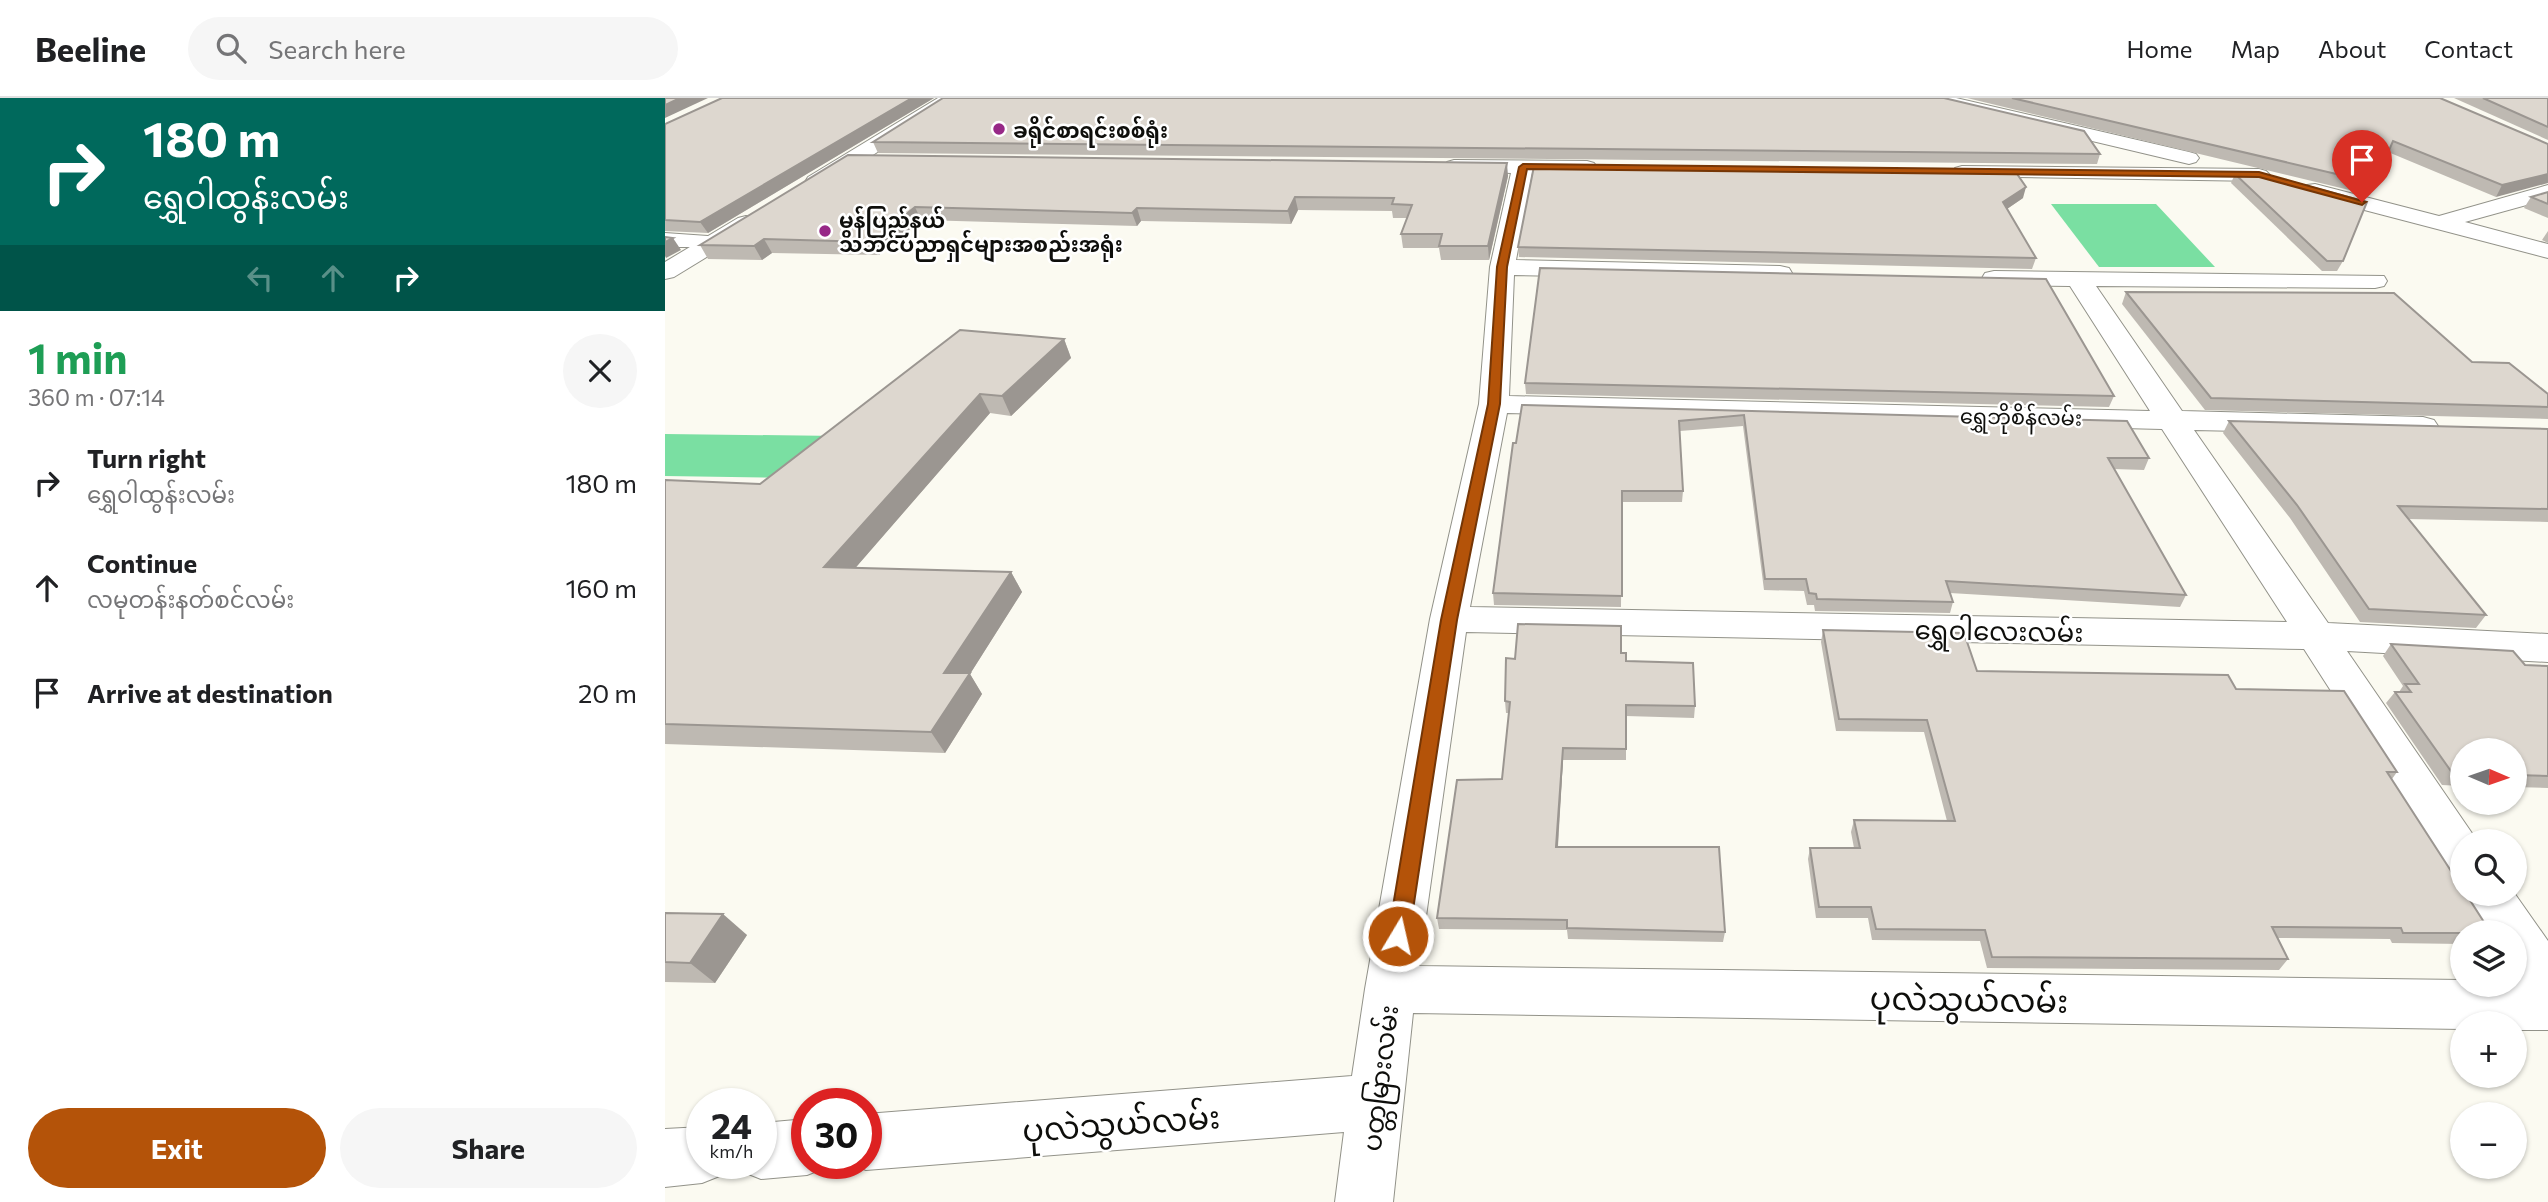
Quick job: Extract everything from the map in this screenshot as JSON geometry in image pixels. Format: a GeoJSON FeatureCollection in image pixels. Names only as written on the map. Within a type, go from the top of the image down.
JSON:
{"type":"FeatureCollection","features":[{"type":"Feature","properties":{"kind":"street"},"geometry":{"type":"LineString","coordinates":[[796,193],[951,98]]}},
{"type":"Feature","properties":{"kind":"street"},"geometry":{"type":"LineString","coordinates":[[1910,99],[1935,99],[2259,175],[2548,251]]}},
{"type":"Feature","properties":{"kind":"street"},"geometry":{"type":"LineString","coordinates":[[854,159],[896,159]]}},
{"type":"Feature","properties":{"kind":"street"},"geometry":{"type":"LineString","coordinates":[[1439,166],[1606,168]]}},
{"type":"Feature","properties":{"kind":"street","name":"ပတ္တမြားလမ်း"},"geometry":{"type":"LineString","coordinates":[[1364,1202],[1390,989],[1449,620],[1494,404],[1502,267],[1523,167]]}},
{"type":"Feature","properties":{"kind":"street"},"geometry":{"type":"LineString","coordinates":[[1940,171],[2259,175]]}},
{"type":"Feature","properties":{"kind":"street"},"geometry":{"type":"LineString","coordinates":[[2439,223],[2548,192]]}},
{"type":"Feature","properties":{"kind":"street"},"geometry":{"type":"LineString","coordinates":[[665,272],[761,214]]}},
{"type":"Feature","properties":{"kind":"street"},"geometry":{"type":"LineString","coordinates":[[665,240],[714,242]]}},
{"type":"Feature","properties":{"kind":"street"},"geometry":{"type":"LineString","coordinates":[[1502,267],[1804,274]]}},
{"type":"Feature","properties":{"kind":"street"},"geometry":{"type":"LineString","coordinates":[[1969,277],[2375,281]]}},
{"type":"Feature","properties":{"kind":"street"},"geometry":{"type":"LineString","coordinates":[[2079,280],[2450,838]]}},
{"type":"Feature","properties":{"kind":"street","name":"ရွှေဘိုစိန်လမ်း"},"geometry":{"type":"LineString","coordinates":[[1494,404],[2450,427]]}},
{"type":"Feature","properties":{"kind":"street","name":"ရွှေဝါလေးလမ်း"},"geometry":{"type":"LineString","coordinates":[[1449,620],[2314,636],[2548,648]]}},
{"type":"Feature","properties":{"kind":"street"},"geometry":{"type":"LineString","coordinates":[[2527,952],[2548,983]]}},
{"type":"Feature","properties":{"kind":"street","name":"ပုလဲသွယ်လမ်း"},"geometry":{"type":"LineString","coordinates":[[1390,989],[2548,1006]]}},
{"type":"Feature","properties":{"kind":"street","name":"ပုလဲသွယ်လမ်း"},"geometry":{"type":"LineString","coordinates":[[882,1141],[1376,1102]]}},
{"type":"Feature","properties":{"kind":"street"},"geometry":{"type":"LineString","coordinates":[[665,1158],[686,1156]]}},
{"type":"Feature","properties":{"kind":"shaded area"},"geometry":{"type":"Polygon","coordinates":[[[2051,204],[2156,204],[2215,267],[2099,267],[2051,204]]]}},
{"type":"Feature","properties":{"kind":"shaded area"},"geometry":{"type":"Polygon","coordinates":[[[665,434],[840,436],[800,478],[665,476],[665,434]]]}},
{"type":"Feature","properties":{"kind":"building"},"geometry":{"type":"Polygon","coordinates":[[[665,98],[680,98],[665,105],[665,98]]]}},
{"type":"Feature","properties":{"kind":"building"},"geometry":{"type":"Polygon","coordinates":[[[722,98],[912,98],[700,222],[665,220],[665,124],[722,98]]]}},
{"type":"Feature","properties":{"kind":"building"},"geometry":{"type":"Polygon","coordinates":[[[943,98],[1944,98],[2084,131],[2100,154],[873,142],[943,98]]]}},
{"type":"Feature","properties":{"kind":"building"},"geometry":{"type":"Polygon","coordinates":[[[2012,98],[2440,98],[2548,144],[2548,174],[2502,185],[2393,141],[2375,183],[2012,98]]]}},
{"type":"Feature","properties":{"kind":"building"},"geometry":{"type":"Polygon","coordinates":[[[2483,98],[2548,98],[2548,127],[2483,98]]]}},
{"type":"Feature","properties":{"kind":"building"},"geometry":{"type":"Polygon","coordinates":[[[848,155],[1507,163],[1488,246],[1439,246],[1442,234],[1401,234],[1412,205],[1392,204],[1394,198],[1295,197],[1288,211],[1137,208],[1132,213],[915,207],[872,242],[764,239],[754,246],[700,245],[848,155]]]}},
{"type":"Feature","properties":{"kind":"building"},"geometry":{"type":"Polygon","coordinates":[[[1534,166],[2015,171],[2026,187],[2003,202],[2036,258],[1518,247],[1534,166]]]}},
{"type":"Feature","properties":{"kind":"building"},"geometry":{"type":"Polygon","coordinates":[[[2235,174],[2262,174],[2367,202],[2343,261],[2327,261],[2235,174]]]}},
{"type":"Feature","properties":{"kind":"building"},"geometry":{"type":"Polygon","coordinates":[[[2548,192],[2548,204],[2531,197],[2548,192]]]}},
{"type":"Feature","properties":{"kind":"building"},"geometry":{"type":"Polygon","coordinates":[[[1540,268],[2046,279],[2114,396],[1525,383],[1540,268]]]}},
{"type":"Feature","properties":{"kind":"building"},"geometry":{"type":"Polygon","coordinates":[[[2126,292],[2394,293],[2472,362],[2509,363],[2548,394],[2548,407],[2211,398],[2126,292]]]}},
{"type":"Feature","properties":{"kind":"building"},"geometry":{"type":"Polygon","coordinates":[[[960,330],[1064,339],[1002,396],[980,394],[824,567],[1011,572],[944,673],[970,673],[931,732],[665,724],[665,480],[760,484],[960,330]]]}},
{"type":"Feature","properties":{"kind":"building"},"geometry":{"type":"Polygon","coordinates":[[[1522,405],[2127,421],[2149,458],[2108,458],[2186,595],[1946,581],[1953,602],[1817,599],[1816,594],[1809,593],[1806,579],[1765,579],[1744,415],[1679,421],[1683,491],[1622,491],[1622,596],[1493,593],[1513,443],[1516,443],[1522,405]]]}},
{"type":"Feature","properties":{"kind":"building"},"geometry":{"type":"Polygon","coordinates":[[[2229,421],[2548,429],[2548,509],[2398,506],[2486,615],[2369,609],[2297,505],[2229,421]]]}},
{"type":"Feature","properties":{"kind":"building"},"geometry":{"type":"Polygon","coordinates":[[[1518,624],[1621,626],[1621,653],[1626,653],[1626,661],[1693,663],[1695,706],[1626,705],[1626,749],[1563,748],[1556,847],[1719,847],[1725,932],[1567,928],[1567,920],[1437,918],[1457,780],[1502,779],[1510,702],[1505,701],[1506,658],[1515,659],[1518,624]]]}},
{"type":"Feature","properties":{"kind":"building"},"geometry":{"type":"Polygon","coordinates":[[[1823,630],[1964,633],[1977,671],[2228,675],[2236,689],[2344,691],[2397,772],[2387,772],[2450,869],[2450,906],[2474,906],[2483,920],[2450,920],[2450,933],[2403,933],[2401,928],[2272,927],[2288,959],[1992,957],[1985,930],[1876,929],[1871,907],[1819,907],[1810,848],[1860,848],[1854,820],[1955,821],[1927,720],[1839,719],[1823,630]]]}},
{"type":"Feature","properties":{"kind":"building"},"geometry":{"type":"Polygon","coordinates":[[[2391,644],[2513,651],[2525,665],[2548,666],[2548,776],[2527,775],[2527,738],[2450,738],[2450,770],[2395,692],[2411,692],[2405,684],[2419,684],[2391,644]]]}},
{"type":"Feature","properties":{"kind":"building"},"geometry":{"type":"Polygon","coordinates":[[[665,913],[723,914],[690,963],[665,962],[665,913]]]}},
{"type":"Feature","properties":{"kind":"place","name":"ခရိုင်စာရင်းစစ်ရုံး"},"geometry":{"type":"Point","coordinates":[999,129]}},
{"type":"Feature","properties":{"kind":"place","name":"မွန်ပြည်နယ် သဘင်ပညာရှင်များအစည်းအရုံး"},"geometry":{"type":"Point","coordinates":[825,231]}},
{"type":"Feature","properties":{"kind":"route"},"geometry":{"type":"LineString","coordinates":[[1398,936],[1449,620],[1494,404],[1502,267],[1523,167],[2259,175],[2362,202]]}}]}
